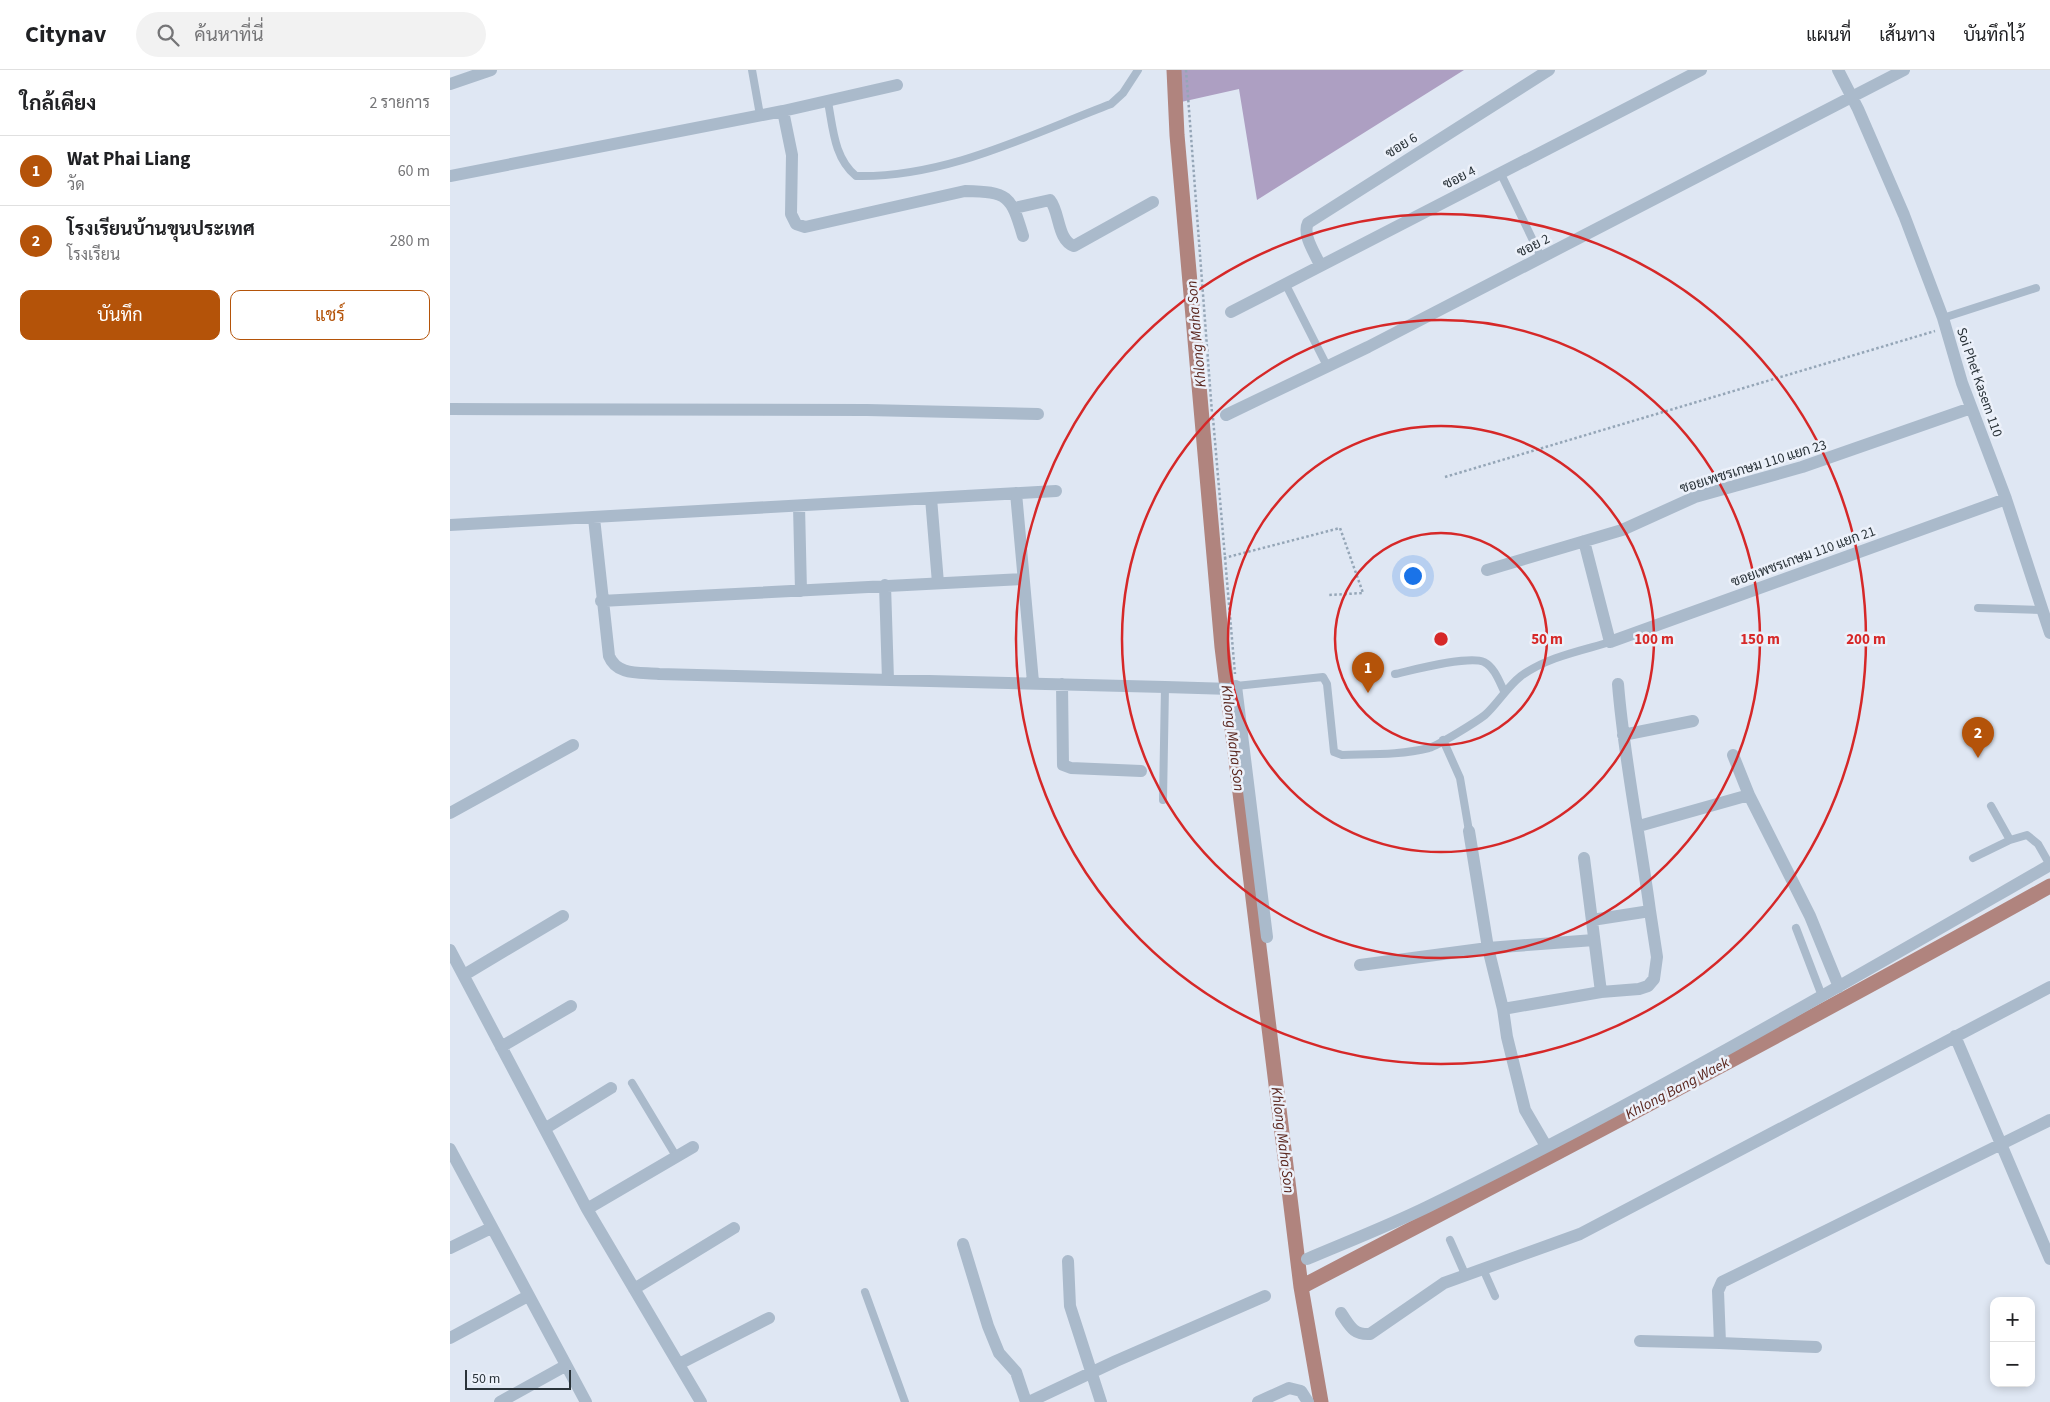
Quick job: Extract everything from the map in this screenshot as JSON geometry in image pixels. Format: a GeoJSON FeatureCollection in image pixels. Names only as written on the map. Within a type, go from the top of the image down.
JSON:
{"type":"FeatureCollection","features":[{"type":"Feature","properties":{"kind":"street"},"geometry":{"type":"LineString","coordinates":[[450,84],[491,70]]}},
{"type":"Feature","properties":{"kind":"street","name":"ซอย 6"},"geometry":{"type":"LineString","coordinates":[[1320,265],[1308,238],[1306,231],[1308,223],[1550,70]]}},
{"type":"Feature","properties":{"kind":"street","name":"ซอย 4"},"geometry":{"type":"LineString","coordinates":[[1231,312],[1701,70]]}},
{"type":"Feature","properties":{"kind":"street","name":"Soi Phet Kasem 110"},"geometry":{"type":"LineString","coordinates":[[1838,70],[1852,97],[1904,215],[1944,323],[1971,408],[2006,499],[2050,632]]}},
{"type":"Feature","properties":{"kind":"street","name":"ซอย 2"},"geometry":{"type":"LineString","coordinates":[[1226,415],[1327,366],[1682,186],[1904,70]]}},
{"type":"Feature","properties":{"kind":"street"},"geometry":{"type":"LineString","coordinates":[[450,176],[828,102],[897,85]]}},
{"type":"Feature","properties":{"kind":"street"},"geometry":{"type":"LineString","coordinates":[[783,111],[792,155],[791,214],[796,224],[805,227],[965,191],[990,192],[1004,196],[1015,208],[1022,236]]}},
{"type":"Feature","properties":{"kind":"street"},"geometry":{"type":"LineString","coordinates":[[1015,208],[1050,200],[1054,205],[1064,238],[1074,246],[1153,202]]}},
{"type":"Feature","properties":{"kind":"street","name":"ซอยเพชรเกษม 110 แยก 23"},"geometry":{"type":"LineString","coordinates":[[1487,570],[1622,530],[1695,497],[1802,467],[1971,408]]}},
{"type":"Feature","properties":{"kind":"street"},"geometry":{"type":"LineString","coordinates":[[450,409],[867,410],[1038,414]]}},
{"type":"Feature","properties":{"kind":"street"},"geometry":{"type":"LineString","coordinates":[[450,525],[1056,490]]}},
{"type":"Feature","properties":{"kind":"street"},"geometry":{"type":"LineString","coordinates":[[1016,493],[1033,682]]}},
{"type":"Feature","properties":{"kind":"street"},"geometry":{"type":"LineString","coordinates":[[931,498],[938,583]]}},
{"type":"Feature","properties":{"kind":"street","name":"ซอยเพชรเกษม 110 แยก 21"},"geometry":{"type":"LineString","coordinates":[[1610,642],[2006,499]]}},
{"type":"Feature","properties":{"kind":"street"},"geometry":{"type":"LineString","coordinates":[[798,506],[801,591]]}},
{"type":"Feature","properties":{"kind":"street"},"geometry":{"type":"LineString","coordinates":[[594,518],[601,602],[609,656],[613,665],[620,670],[888,680],[1234,687],[1267,937]]}},
{"type":"Feature","properties":{"kind":"street"},"geometry":{"type":"LineString","coordinates":[[1584,541],[1610,642]]}},
{"type":"Feature","properties":{"kind":"street"},"geometry":{"type":"LineString","coordinates":[[601,602],[1024,579]]}},
{"type":"Feature","properties":{"kind":"street"},"geometry":{"type":"LineString","coordinates":[[885,586],[888,680]]}},
{"type":"Feature","properties":{"kind":"street"},"geometry":{"type":"LineString","coordinates":[[1062,684],[1064,765],[1071,768],[1141,771]]}},
{"type":"Feature","properties":{"kind":"street"},"geometry":{"type":"LineString","coordinates":[[1503,1009],[1601,992],[1639,990],[1648,986],[1654,978],[1657,957],[1639,826],[1630,790],[1618,684]]}},
{"type":"Feature","properties":{"kind":"street"},"geometry":{"type":"LineString","coordinates":[[1623,735],[1693,721]]}},
{"type":"Feature","properties":{"kind":"street"},"geometry":{"type":"LineString","coordinates":[[450,813],[573,745]]}},
{"type":"Feature","properties":{"kind":"street"},"geometry":{"type":"LineString","coordinates":[[1733,754],[1749,795],[1810,916],[1839,987]]}},
{"type":"Feature","properties":{"kind":"street"},"geometry":{"type":"LineString","coordinates":[[1639,826],[1749,795]]}},
{"type":"Feature","properties":{"kind":"street"},"geometry":{"type":"LineString","coordinates":[[1469,831],[1488,948],[1503,1009],[1507,1037],[1525,1110],[1546,1146]]}},
{"type":"Feature","properties":{"kind":"street"},"geometry":{"type":"LineString","coordinates":[[1584,858],[1601,992]]}},
{"type":"Feature","properties":{"kind":"street"},"geometry":{"type":"LineString","coordinates":[[1307,1259],[1425,1208],[1546,1146],[1839,987],[2050,865]]}},
{"type":"Feature","properties":{"kind":"street"},"geometry":{"type":"LineString","coordinates":[[1592,920],[1650,911]]}},
{"type":"Feature","properties":{"kind":"street"},"geometry":{"type":"LineString","coordinates":[[464,975],[563,916]]}},
{"type":"Feature","properties":{"kind":"street"},"geometry":{"type":"LineString","coordinates":[[1360,965],[1488,948],[1594,940]]}},
{"type":"Feature","properties":{"kind":"street"},"geometry":{"type":"LineString","coordinates":[[450,950],[546,1128],[587,1209],[702,1402]]}},
{"type":"Feature","properties":{"kind":"street"},"geometry":{"type":"LineString","coordinates":[[1341,1313],[1354,1332],[1360,1335],[1370,1334],[1430,1292],[1465,1274],[1580,1234],[2050,987]]}},
{"type":"Feature","properties":{"kind":"street"},"geometry":{"type":"LineString","coordinates":[[501,1047],[571,1006]]}},
{"type":"Feature","properties":{"kind":"street"},"geometry":{"type":"LineString","coordinates":[[1955,1036],[2002,1145],[2047,1241],[2050,1259]]}},
{"type":"Feature","properties":{"kind":"street"},"geometry":{"type":"LineString","coordinates":[[546,1128],[611,1088]]}},
{"type":"Feature","properties":{"kind":"street"},"geometry":{"type":"LineString","coordinates":[[1720,1343],[1718,1290],[1722,1282],[2050,1120]]}},
{"type":"Feature","properties":{"kind":"street"},"geometry":{"type":"LineString","coordinates":[[587,1209],[693,1147]]}},
{"type":"Feature","properties":{"kind":"street"},"geometry":{"type":"LineString","coordinates":[[452,1155],[586,1402]]}},
{"type":"Feature","properties":{"kind":"street"},"geometry":{"type":"LineString","coordinates":[[450,1248],[491,1228]]}},
{"type":"Feature","properties":{"kind":"street"},"geometry":{"type":"LineString","coordinates":[[634,1289],[734,1228]]}},
{"type":"Feature","properties":{"kind":"street"},"geometry":{"type":"LineString","coordinates":[[962,1244],[992,1335],[1000,1353],[1016,1372],[1026,1402]]}},
{"type":"Feature","properties":{"kind":"street"},"geometry":{"type":"LineString","coordinates":[[1068,1261],[1070,1306],[1101,1402]]}},
{"type":"Feature","properties":{"kind":"street"},"geometry":{"type":"LineString","coordinates":[[450,1338],[528,1296]]}},
{"type":"Feature","properties":{"kind":"street"},"geometry":{"type":"LineString","coordinates":[[1030,1402],[1093,1377],[1265,1296]]}},
{"type":"Feature","properties":{"kind":"street"},"geometry":{"type":"LineString","coordinates":[[679,1364],[769,1318]]}},
{"type":"Feature","properties":{"kind":"street"},"geometry":{"type":"LineString","coordinates":[[1640,1341],[1816,1347]]}},
{"type":"Feature","properties":{"kind":"street"},"geometry":{"type":"LineString","coordinates":[[500,1402],[565,1366]]}},
{"type":"Feature","properties":{"kind":"street"},"geometry":{"type":"LineString","coordinates":[[1258,1402],[1289,1388],[1301,1391],[1308,1402]]}},
{"type":"Feature","properties":{"kind":"lane"},"geometry":{"type":"LineString","coordinates":[[752,70],[760,115]]}},
{"type":"Feature","properties":{"kind":"lane"},"geometry":{"type":"LineString","coordinates":[[828,102],[839,155],[846,168],[856,176],[898,174],[957,162],[1111,104],[1123,93],[1138,70]]}},
{"type":"Feature","properties":{"kind":"lane"},"geometry":{"type":"LineString","coordinates":[[1502,174],[1541,257]]}},
{"type":"Feature","properties":{"kind":"lane"},"geometry":{"type":"LineString","coordinates":[[1285,283],[1327,366]]}},
{"type":"Feature","properties":{"kind":"lane"},"geometry":{"type":"LineString","coordinates":[[1944,323],[2036,288]]}},
{"type":"Feature","properties":{"kind":"lane"},"geometry":{"type":"LineString","coordinates":[[1978,608],[2042,610]]}},
{"type":"Feature","properties":{"kind":"lane"},"geometry":{"type":"LineString","coordinates":[[1234,687],[1323,678],[1327,684],[1334,752],[1342,756],[1396,753],[1431,747],[1485,715],[1504,691],[1522,676],[1558,657],[1610,642]]}},
{"type":"Feature","properties":{"kind":"lane"},"geometry":{"type":"LineString","coordinates":[[1395,674],[1442,662],[1483,661],[1493,669],[1504,691]]}},
{"type":"Feature","properties":{"kind":"lane"},"geometry":{"type":"LineString","coordinates":[[1164,687],[1164,800]]}},
{"type":"Feature","properties":{"kind":"lane"},"geometry":{"type":"LineString","coordinates":[[1443,740],[1460,778],[1469,831]]}},
{"type":"Feature","properties":{"kind":"lane"},"geometry":{"type":"LineString","coordinates":[[1991,806],[2010,840]]}},
{"type":"Feature","properties":{"kind":"lane"},"geometry":{"type":"LineString","coordinates":[[1973,858],[2020,836],[2031,837],[2050,865]]}},
{"type":"Feature","properties":{"kind":"lane"},"geometry":{"type":"LineString","coordinates":[[1796,928],[1822,996]]}},
{"type":"Feature","properties":{"kind":"lane"},"geometry":{"type":"LineString","coordinates":[[632,1083],[676,1156]]}},
{"type":"Feature","properties":{"kind":"lane"},"geometry":{"type":"LineString","coordinates":[[1450,1240],[1465,1274]]}},
{"type":"Feature","properties":{"kind":"lane"},"geometry":{"type":"LineString","coordinates":[[1482,1269],[1494,1296]]}},
{"type":"Feature","properties":{"kind":"lane"},"geometry":{"type":"LineString","coordinates":[[865,1292],[905,1402]]}},
{"type":"Feature","properties":{"kind":"path"},"geometry":{"type":"LineString","coordinates":[[1186,70],[1234,687]]}},
{"type":"Feature","properties":{"kind":"path"},"geometry":{"type":"LineString","coordinates":[[1445,478],[1944,323]]}},
{"type":"Feature","properties":{"kind":"path"},"geometry":{"type":"LineString","coordinates":[[1224,558],[1340,528],[1363,593],[1329,595]]}},
{"type":"Feature","properties":{"kind":"shaded area"},"geometry":{"type":"Polygon","coordinates":[[[1180,70],[1464,70],[1257,200],[1239,89],[1181,102],[1180,70]]]}},
{"type":"Feature","properties":{"kind":"waterway","name":"Khlong Maha Son"},"geometry":{"type":"LineString","coordinates":[[1174,70],[1177,135],[1222,647],[1301,1287],[1321,1402]]}},
{"type":"Feature","properties":{"kind":"waterway","name":"Khlong Bang Waek"},"geometry":{"type":"LineString","coordinates":[[1301,1287],[1677,1089],[2050,886]]}},
{"type":"Feature","properties":{"kind":"place","name":"Wat Phai Liang"},"geometry":{"type":"Point","coordinates":[1368,693]}},
{"type":"Feature","properties":{"kind":"place","name":"โรงเรียนบ้านขุนประเทศ"},"geometry":{"type":"Point","coordinates":[1978,758]}}]}
